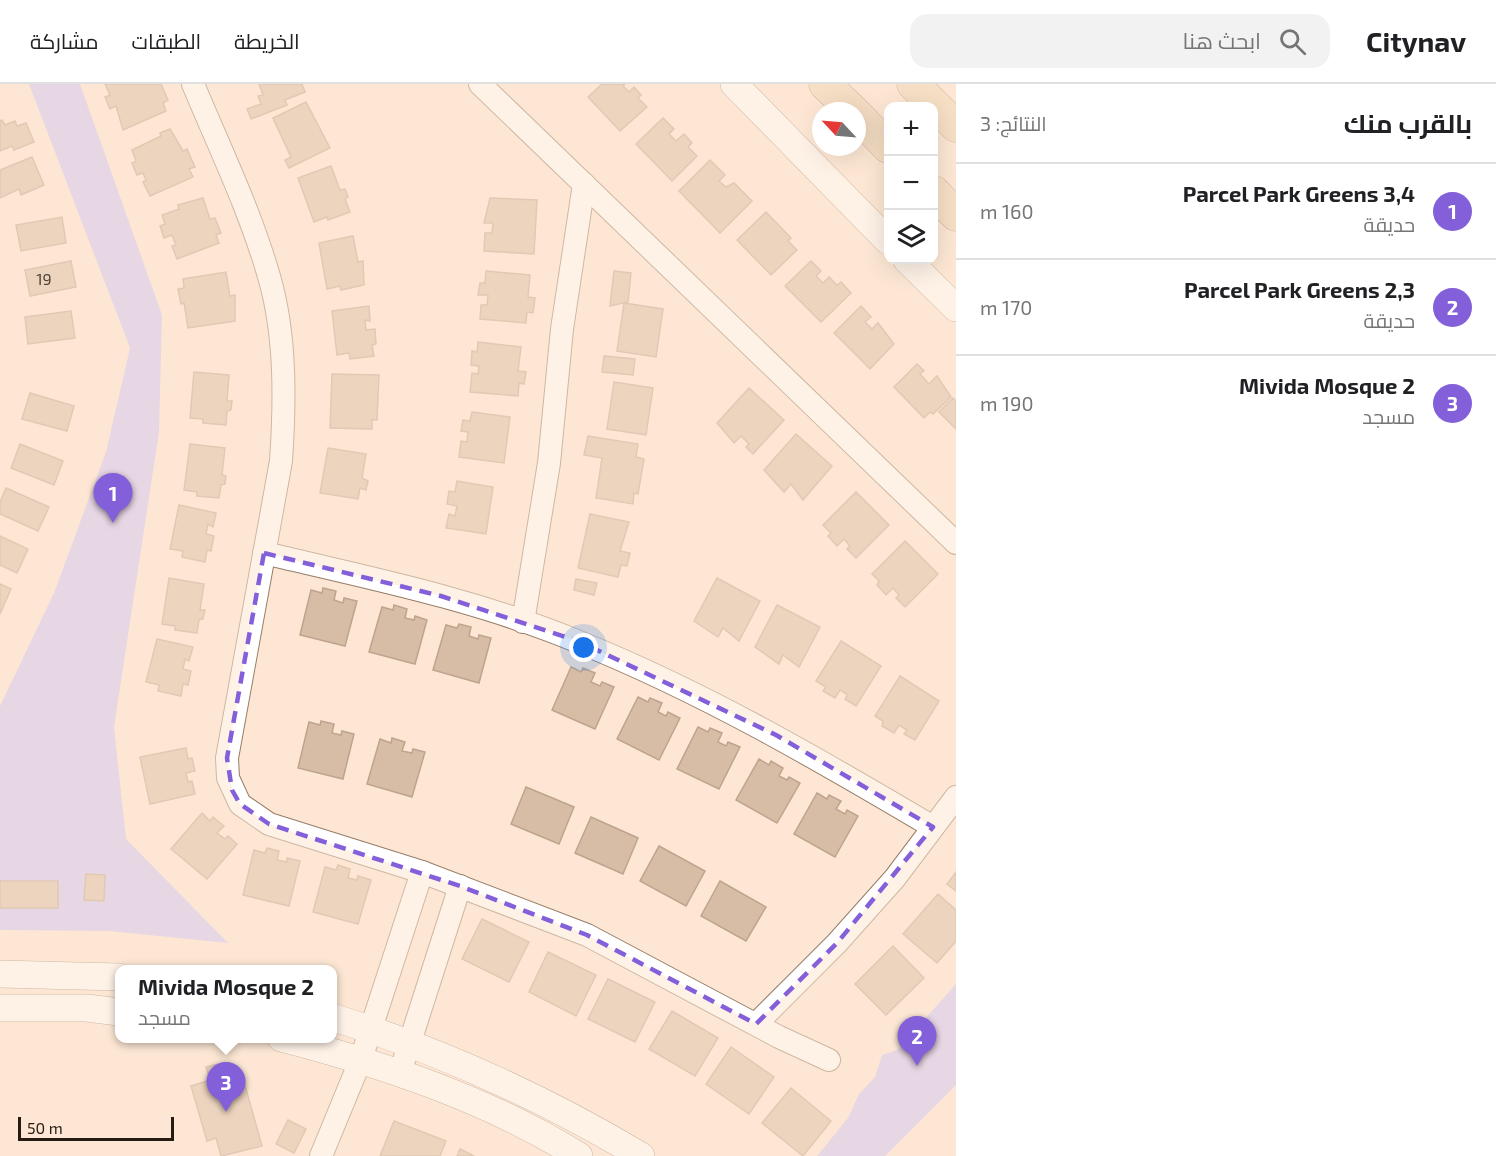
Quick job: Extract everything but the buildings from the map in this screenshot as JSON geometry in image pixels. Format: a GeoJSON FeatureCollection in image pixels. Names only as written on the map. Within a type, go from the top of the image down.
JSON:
{"type":"FeatureCollection","features":[{"type":"Feature","properties":{"kind":"main road"},"geometry":{"type":"LineString","coordinates":[[825,84],[844,102]]}},
{"type":"Feature","properties":{"kind":"main road"},"geometry":{"type":"LineString","coordinates":[[913,84],[956,126]]}},
{"type":"Feature","properties":{"kind":"main road"},"geometry":{"type":"LineString","coordinates":[[866,124],[884,143]]}},
{"type":"Feature","properties":{"kind":"main road"},"geometry":{"type":"LineString","coordinates":[[938,197],[956,215]]}},
{"type":"Feature","properties":{"kind":"street"},"geometry":{"type":"LineString","coordinates":[[193,84],[249,215],[270,282],[281,347],[284,417],[282,461],[227,758],[232,790],[240,804],[269,824],[422,872],[587,935],[829,1060]]}},
{"type":"Feature","properties":{"kind":"street"},"geometry":{"type":"LineString","coordinates":[[480,84],[956,543]]}},
{"type":"Feature","properties":{"kind":"street"},"geometry":{"type":"LineString","coordinates":[[734,84],[884,237]]}},
{"type":"Feature","properties":{"kind":"street"},"geometry":{"type":"LineString","coordinates":[[523,622],[549,463],[562,328],[584,184]]}},
{"type":"Feature","properties":{"kind":"street"},"geometry":{"type":"LineString","coordinates":[[911,264],[956,308]]}},
{"type":"Feature","properties":{"kind":"street"},"geometry":{"type":"LineString","coordinates":[[264,553],[441,596],[589,646],[776,735],[933,826]]}},
{"type":"Feature","properties":{"kind":"street"},"geometry":{"type":"LineString","coordinates":[[756,1024],[837,944],[895,878],[956,797]]}},
{"type":"Feature","properties":{"kind":"street"},"geometry":{"type":"LineString","coordinates":[[321,1156],[361,1059],[422,872]]}},
{"type":"Feature","properties":{"kind":"street"},"geometry":{"type":"LineString","coordinates":[[399,1073],[460,886]]}},
{"type":"Feature","properties":{"kind":"street"},"geometry":{"type":"LineString","coordinates":[[0,974],[115,977]]}},
{"type":"Feature","properties":{"kind":"street"},"geometry":{"type":"LineString","coordinates":[[0,1008],[87,1008],[115,1011]]}},
{"type":"Feature","properties":{"kind":"street"},"geometry":{"type":"LineString","coordinates":[[337,1018],[409,1043],[534,1096],[641,1156]]}},
{"type":"Feature","properties":{"kind":"street"},"geometry":{"type":"LineString","coordinates":[[299,1043],[361,1059],[438,1086],[509,1118],[579,1156]]}},
{"type":"Feature","properties":{"kind":"highlighted area"},"geometry":{"type":"Polygon","coordinates":[[[264,553],[441,596],[578,641],[776,735],[933,827],[837,943],[756,1024],[587,935],[460,886],[269,824],[240,804],[232,790],[227,758],[264,553]]]}},
{"type":"Feature","properties":{"kind":"shaded area"},"geometry":{"type":"Polygon","coordinates":[[[29,84],[80,84],[162,315],[159,432],[114,727],[126,839],[228,943],[109,931],[0,930],[0,706],[54,593],[106,452],[130,348],[29,84]]]}},
{"type":"Feature","properties":{"kind":"shaded area"},"geometry":{"type":"Polygon","coordinates":[[[956,984],[956,1085],[885,1156],[817,1156],[848,1118],[859,1094],[875,1077],[882,1055],[897,1050],[956,984]]]}},
{"type":"Feature","properties":{"kind":"place","name":"Parcel Park Greens 3,4"},"geometry":{"type":"Point","coordinates":[113,523]}},
{"type":"Feature","properties":{"kind":"place","name":"Parcel Park Greens 2,3"},"geometry":{"type":"Point","coordinates":[917,1066]}},
{"type":"Feature","properties":{"kind":"place","name":"Mivida Mosque 2"},"geometry":{"type":"Point","coordinates":[226,1112]}}]}
